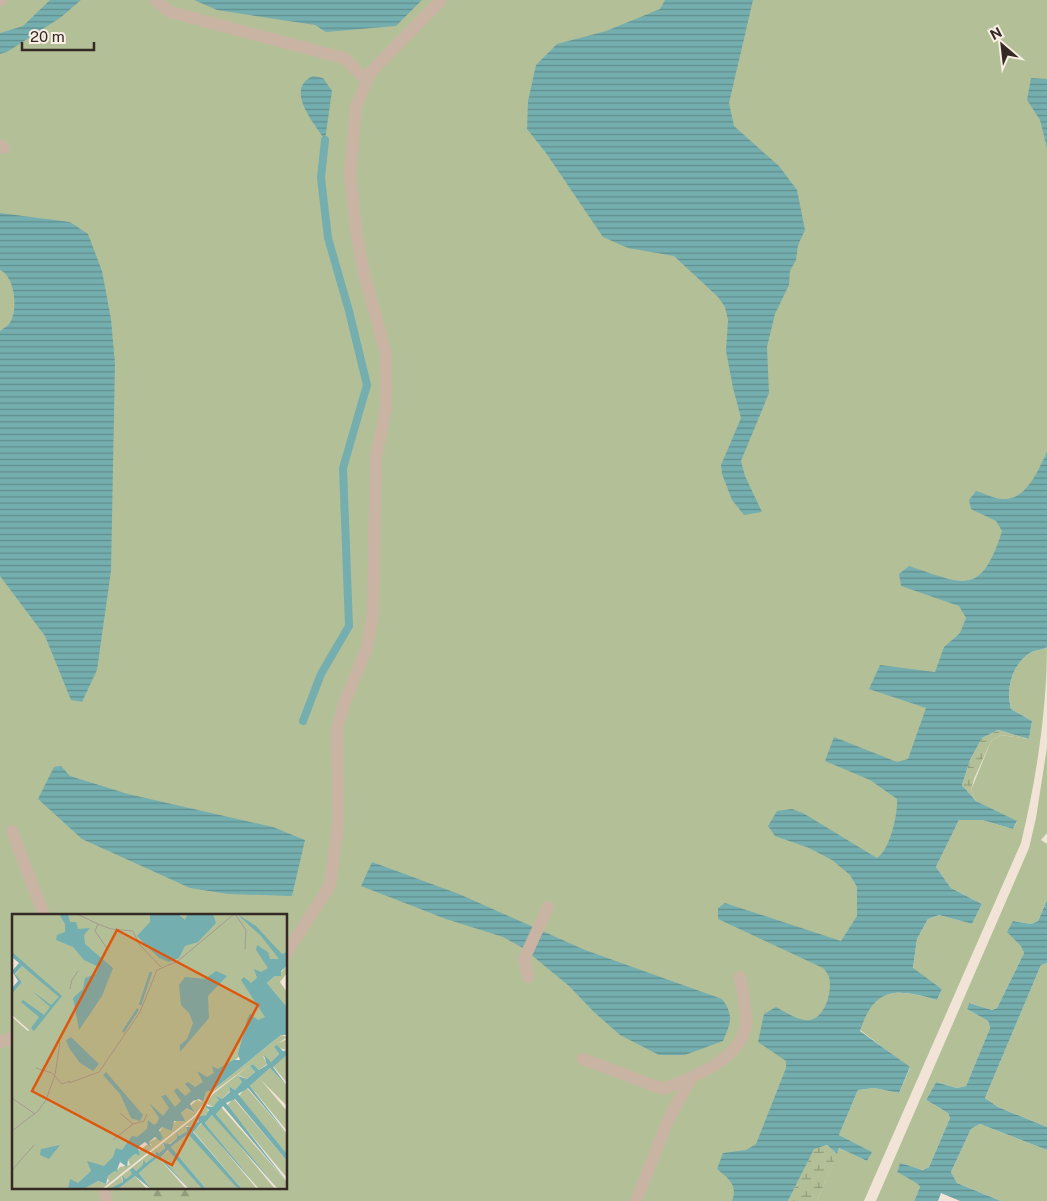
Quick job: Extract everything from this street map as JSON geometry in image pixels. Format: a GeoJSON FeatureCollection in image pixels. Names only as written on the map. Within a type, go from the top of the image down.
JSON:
{"type":"FeatureCollection","features":[{"type":"Feature","properties":{"kind":"lane"},"geometry":{"type":"LineString","coordinates":[[155,0],[170,12],[344,58],[367,81]]}},
{"type":"Feature","properties":{"kind":"lane"},"geometry":{"type":"LineString","coordinates":[[288,951],[330,885],[338,823],[337,730],[344,704],[367,648],[374,612],[376,457],[386,408],[386,353],[364,274],[357,236],[350,174],[356,107],[370,73],[441,0]]}},
{"type":"Feature","properties":{"kind":"lane"},"geometry":{"type":"LineString","coordinates":[[12,831],[44,914]]}},
{"type":"Feature","properties":{"kind":"lane"},"geometry":{"type":"LineString","coordinates":[[528,978],[524,959],[548,907]]}},
{"type":"Feature","properties":{"kind":"lane"},"geometry":{"type":"LineString","coordinates":[[583,1058],[663,1089],[691,1078],[733,1052],[746,1026],[740,977]]}},
{"type":"Feature","properties":{"kind":"lane"},"geometry":{"type":"LineString","coordinates":[[0,1042],[12,1038]]}},
{"type":"Feature","properties":{"kind":"lane"},"geometry":{"type":"LineString","coordinates":[[636,1201],[668,1120],[691,1078]]}},
{"type":"Feature","properties":{"kind":"lane"},"geometry":{"type":"LineString","coordinates":[[105,1188],[106,1201]]}},
{"type":"Feature","properties":{"kind":"green space"},"geometry":{"type":"Polygon","coordinates":[[[0,0],[1047,0],[1047,492],[756,1201],[0,1201],[0,0]]]}},
{"type":"Feature","properties":{"kind":"green space"},"geometry":{"type":"Polygon","coordinates":[[[1047,646],[1040,745],[1021,843],[864,1201],[817,1201],[839,1148],[867,1161],[871,1152],[839,1135],[858,1090],[874,1088],[899,1093],[910,1068],[860,1030],[868,1008],[875,1001],[891,993],[919,995],[937,1000],[942,989],[913,969],[917,939],[928,919],[939,915],[972,924],[982,904],[951,888],[936,867],[959,820],[982,820],[1013,829],[1017,822],[976,801],[971,790],[991,741],[1001,735],[1029,739],[1032,721],[1011,709],[1009,694],[1011,680],[1022,660],[1029,654],[1047,646]]]}},
{"type":"Feature","properties":{"kind":"green space"},"geometry":{"type":"Polygon","coordinates":[[[998,730],[1029,739],[1001,735],[991,741],[971,790],[976,801],[962,785],[970,760],[982,738],[998,730]]]}},
{"type":"Feature","properties":{"kind":"green space"},"geometry":{"type":"Polygon","coordinates":[[[1047,747],[1047,833],[1041,840],[1047,844],[1047,900],[1038,921],[1031,924],[1013,921],[1024,953],[997,1008],[992,1010],[969,1003],[967,1009],[988,1021],[990,1028],[966,1086],[957,1088],[936,1082],[926,1100],[948,1113],[950,1118],[929,1167],[924,1170],[900,1164],[897,1172],[919,1184],[920,1187],[914,1201],[876,1201],[1029,848],[1036,818],[1047,747]]]}},
{"type":"Feature","properties":{"kind":"green space"},"geometry":{"type":"Polygon","coordinates":[[[1047,963],[1047,1127],[998,1107],[985,1098],[1041,965],[1047,963]]]}},
{"type":"Feature","properties":{"kind":"green space"},"geometry":{"type":"Polygon","coordinates":[[[980,1124],[1047,1150],[1047,1201],[1001,1201],[957,1183],[951,1172],[971,1129],[980,1124]]]}},
{"type":"Feature","properties":{"kind":"green space"},"geometry":{"type":"Polygon","coordinates":[[[827,1145],[837,1154],[817,1201],[788,1201],[814,1148],[827,1145]]]}},
{"type":"Feature","properties":{"kind":"green space"},"geometry":{"type":"Polygon","coordinates":[[[150,1188],[189,1188],[195,1201],[149,1201],[150,1188]]]}},
{"type":"Feature","properties":{"kind":"water"},"geometry":{"type":"Polygon","coordinates":[[[50,0],[81,0],[60,18],[7,52],[0,54],[0,33],[23,26],[50,0]]]}},
{"type":"Feature","properties":{"kind":"water"},"geometry":{"type":"Polygon","coordinates":[[[194,0],[422,0],[396,26],[326,32],[315,25],[217,10],[194,0]]]}},
{"type":"Feature","properties":{"kind":"water"},"geometry":{"type":"Polygon","coordinates":[[[665,0],[753,0],[729,103],[734,126],[779,166],[797,190],[805,230],[798,245],[796,260],[790,271],[789,285],[775,314],[767,347],[769,393],[741,461],[745,476],[762,512],[744,515],[732,500],[722,474],[721,465],[741,418],[726,351],[728,320],[725,307],[718,297],[674,256],[628,248],[603,237],[546,153],[527,129],[528,101],[536,65],[557,44],[606,31],[660,9],[665,0]]]}},
{"type":"Feature","properties":{"kind":"water"},"geometry":{"type":"Polygon","coordinates":[[[313,76],[323,78],[332,91],[325,140],[309,116],[301,97],[301,89],[305,82],[313,76]]]}},
{"type":"Feature","properties":{"kind":"water"},"geometry":{"type":"Polygon","coordinates":[[[1031,78],[1047,79],[1047,148],[1040,120],[1027,100],[1031,78]]]}},
{"type":"Feature","properties":{"kind":"water"},"geometry":{"type":"Polygon","coordinates":[[[0,213],[70,222],[88,234],[102,271],[111,319],[115,364],[111,571],[97,670],[82,702],[71,700],[45,636],[0,576],[0,331],[9,324],[15,303],[9,279],[0,270],[0,213]]]}},
{"type":"Feature","properties":{"kind":"water"},"geometry":{"type":"Polygon","coordinates":[[[1047,452],[1047,646],[1029,654],[1017,666],[1011,680],[1009,694],[1011,709],[1032,721],[1029,739],[998,730],[982,738],[970,760],[962,785],[976,801],[1017,821],[1013,829],[982,820],[959,820],[936,867],[951,888],[982,904],[972,924],[939,915],[928,919],[917,939],[913,968],[942,989],[937,1000],[910,994],[889,994],[880,998],[866,1016],[860,1031],[910,1067],[899,1093],[874,1088],[858,1090],[839,1135],[872,1152],[867,1161],[839,1148],[837,1154],[827,1145],[814,1149],[788,1201],[732,1201],[734,1195],[733,1186],[729,1179],[717,1169],[723,1153],[746,1150],[756,1144],[786,1068],[786,1061],[758,1042],[764,1014],[776,1007],[798,1018],[812,1020],[822,1012],[826,1005],[830,983],[829,976],[823,968],[718,919],[718,908],[725,903],[841,941],[857,916],[857,887],[850,875],[832,860],[809,848],[775,836],[768,826],[777,811],[792,809],[803,813],[877,858],[882,854],[892,831],[897,799],[870,780],[825,761],[834,737],[897,762],[908,759],[926,708],[869,689],[880,665],[935,672],[944,647],[960,633],[966,618],[959,606],[901,586],[899,574],[909,566],[957,581],[968,580],[978,576],[986,567],[994,552],[1002,531],[996,521],[971,509],[969,500],[976,491],[1000,499],[1019,495],[1031,483],[1047,452]]]}},
{"type":"Feature","properties":{"kind":"water"},"geometry":{"type":"Polygon","coordinates":[[[61,766],[70,776],[128,794],[273,827],[305,840],[292,896],[228,894],[190,888],[82,839],[38,799],[54,767],[61,766]]]}},
{"type":"Feature","properties":{"kind":"water"},"geometry":{"type":"Polygon","coordinates":[[[372,862],[459,894],[585,950],[722,999],[730,1015],[728,1029],[723,1041],[685,1055],[659,1055],[620,1035],[569,986],[523,948],[503,937],[446,919],[361,886],[372,862]]]}},
{"type":"Feature","properties":{"kind":"water"},"geometry":{"type":"Polygon","coordinates":[[[1047,900],[1047,963],[1041,965],[985,1098],[998,1107],[1047,1127],[1047,1150],[980,1124],[971,1129],[951,1172],[957,1183],[1001,1201],[960,1201],[941,1193],[938,1201],[914,1201],[920,1187],[897,1172],[900,1163],[923,1170],[929,1167],[950,1118],[948,1113],[926,1100],[936,1082],[957,1088],[966,1086],[990,1028],[988,1021],[967,1009],[969,1003],[992,1010],[997,1008],[1024,953],[1021,946],[1007,932],[1013,921],[1031,924],[1038,921],[1047,900]]]}},
{"type":"Feature","properties":{"kind":"waterway"},"geometry":{"type":"LineString","coordinates":[[303,721],[321,674],[349,626],[343,468],[367,385],[349,311],[328,238],[321,178],[325,140]]}}]}
